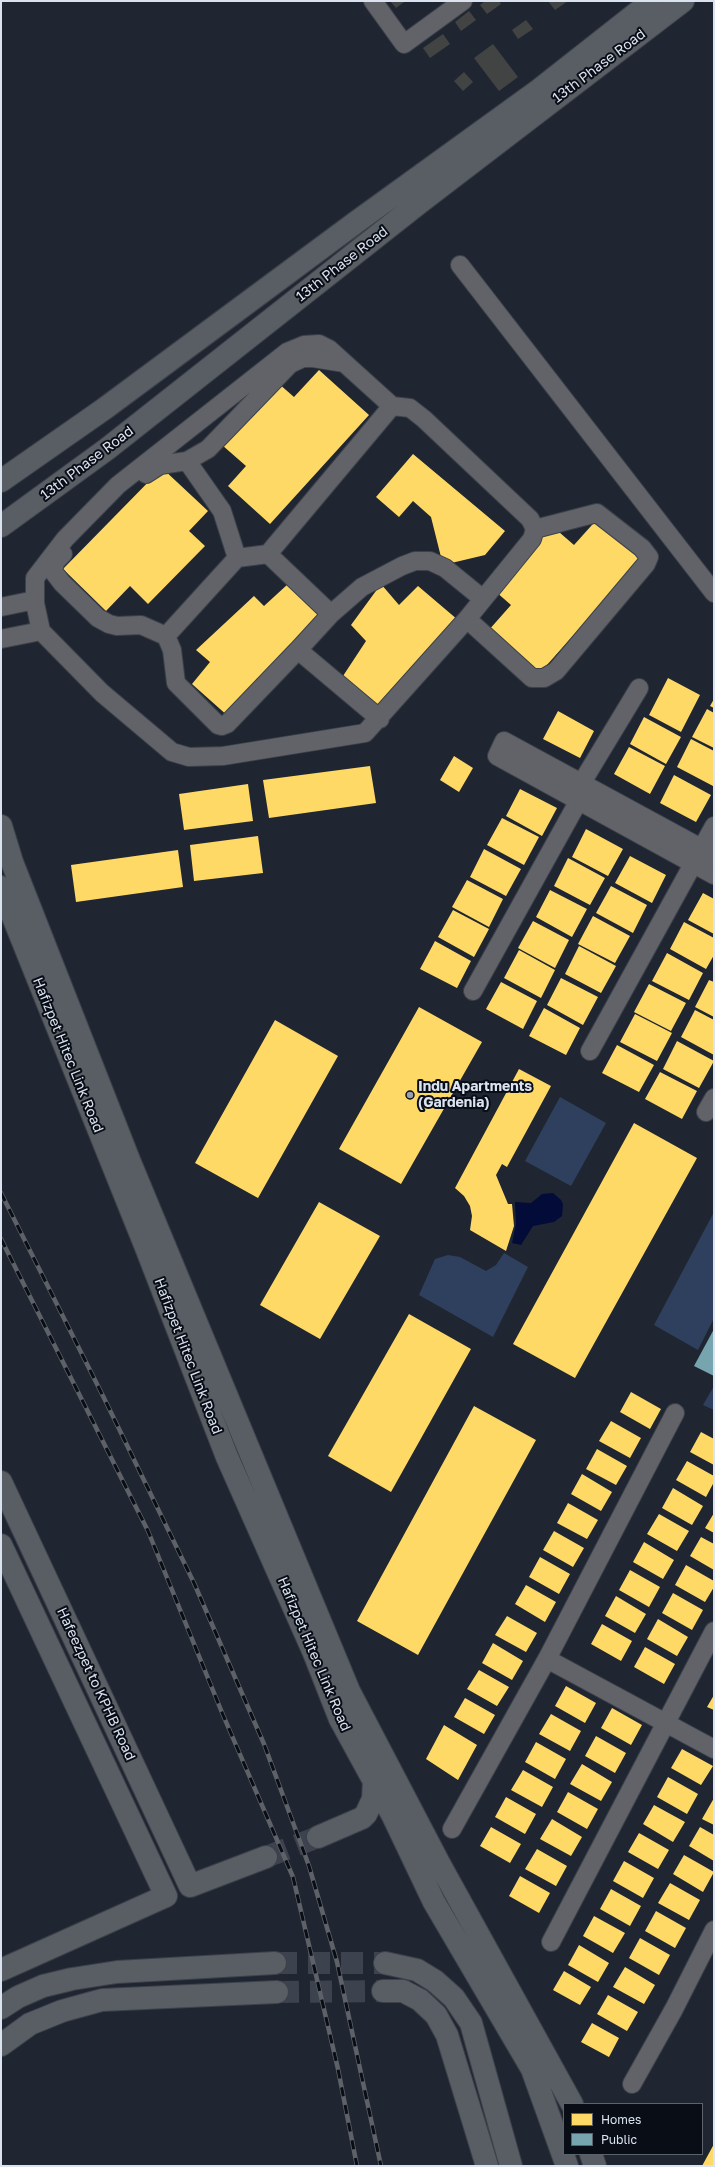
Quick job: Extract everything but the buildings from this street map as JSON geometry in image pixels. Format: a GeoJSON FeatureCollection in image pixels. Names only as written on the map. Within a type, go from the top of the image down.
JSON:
{"type":"FeatureCollection","features":[{"type":"Feature","properties":{"kind":"main road","name":"13th Phase Road"},"geometry":{"type":"LineString","coordinates":[[1,481],[88,420],[539,90],[652,1]]}},
{"type":"Feature","properties":{"kind":"main road","name":"13th Phase Road"},"geometry":{"type":"LineString","coordinates":[[1,526],[107,449],[419,203],[683,1]]}},
{"type":"Feature","properties":{"kind":"main road"},"geometry":{"type":"LineString","coordinates":[[88,420],[107,449]]}},
{"type":"Feature","properties":{"kind":"main road"},"geometry":{"type":"LineString","coordinates":[[1,826],[12,862],[126,1153],[349,1691],[440,1864],[571,2103]]}},
{"type":"Feature","properties":{"kind":"main road","name":"Hafizpet Hitec Link Road"},"geometry":{"type":"LineString","coordinates":[[1,887],[147,1250],[227,1457],[314,1653],[340,1720],[393,1816],[434,1902],[532,2069],[563,2155]]}},
{"type":"Feature","properties":{"kind":"main road","name":"Hafeezpet to KPHB Road"},"geometry":{"type":"LineString","coordinates":[[1,1482],[190,1886],[266,1856]]}},
{"type":"Feature","properties":{"kind":"main road"},"geometry":{"type":"LineString","coordinates":[[1,1545],[166,1896],[1,1970]]}},
{"type":"Feature","properties":{"kind":"main road"},"geometry":{"type":"LineString","coordinates":[[318,1837],[362,1818],[366,1814],[373,1799],[374,1781]]}},
{"type":"Feature","properties":{"kind":"main road"},"geometry":{"type":"LineString","coordinates":[[1,2008],[18,1997],[43,1986],[72,1979],[117,1972],[275,1963]]}},
{"type":"Feature","properties":{"kind":"main road"},"geometry":{"type":"LineString","coordinates":[[385,1963],[417,1970],[435,1981],[454,1998],[471,2023],[511,2166]]}},
{"type":"Feature","properties":{"kind":"main road"},"geometry":{"type":"LineString","coordinates":[[383,1991],[403,1991],[420,2000],[436,2015],[449,2042],[487,2166]]}},
{"type":"Feature","properties":{"kind":"main road"},"geometry":{"type":"LineString","coordinates":[[1,2045],[30,2024],[62,2011],[102,2000],[277,1992]]}},
{"type":"Feature","properties":{"kind":"main road","name":"Hafizpet Hitec Link Road"},"geometry":{"type":"LineString","coordinates":[[563,2155],[567,2166]]}},
{"type":"Feature","properties":{"kind":"main road"},"geometry":{"type":"LineString","coordinates":[[591,2155],[595,2166]]}},
{"type":"Feature","properties":{"kind":"street"},"geometry":{"type":"LineString","coordinates":[[373,1],[404,44],[463,1]]}},
{"type":"Feature","properties":{"kind":"street"},"geometry":{"type":"LineString","coordinates":[[460,265],[714,593]]}},
{"type":"Feature","properties":{"kind":"street"},"geometry":{"type":"LineString","coordinates":[[319,344],[329,349],[344,363],[392,406],[410,408],[424,419],[530,519],[535,529],[532,539],[467,619],[380,719],[365,733],[223,756],[189,757],[172,752],[102,693],[41,631],[35,600],[35,578],[65,540],[118,485],[287,352],[304,345],[319,344]]}},
{"type":"Feature","properties":{"kind":"street"},"geometry":{"type":"LineString","coordinates":[[344,363],[313,358],[302,358],[290,364],[208,449],[187,461],[166,463],[153,468],[123,494],[56,561],[52,570],[72,593],[98,618],[109,624],[117,626],[141,625],[166,636],[172,650],[176,683],[222,726],[227,724],[331,614],[362,587],[402,566],[415,561],[430,561],[445,568],[483,599]]}},
{"type":"Feature","properties":{"kind":"street"},"geometry":{"type":"LineString","coordinates":[[166,636],[237,558],[268,554],[392,406]]}},
{"type":"Feature","properties":{"kind":"street"},"geometry":{"type":"LineString","coordinates":[[187,461],[222,511],[237,558]]}},
{"type":"Feature","properties":{"kind":"street"},"geometry":{"type":"LineString","coordinates":[[467,619],[532,678],[544,678],[556,671],[646,564],[649,557],[642,548],[596,513],[535,529]]}},
{"type":"Feature","properties":{"kind":"street"},"geometry":{"type":"LineString","coordinates":[[268,554],[331,614]]}},
{"type":"Feature","properties":{"kind":"street"},"geometry":{"type":"LineString","coordinates":[[1,607],[35,600]]}},
{"type":"Feature","properties":{"kind":"street"},"geometry":{"type":"LineString","coordinates":[[1,639],[41,631]]}},
{"type":"Feature","properties":{"kind":"street"},"geometry":{"type":"LineString","coordinates":[[298,650],[380,719]]}},
{"type":"Feature","properties":{"kind":"street"},"geometry":{"type":"LineString","coordinates":[[581,784],[639,688]]}},
{"type":"Feature","properties":{"kind":"street"},"geometry":{"type":"LineString","coordinates":[[708,852],[504,741],[497,756],[578,802],[714,875]]}},
{"type":"Feature","properties":{"kind":"street"},"geometry":{"type":"LineString","coordinates":[[473,991],[578,802]]}},
{"type":"Feature","properties":{"kind":"street"},"geometry":{"type":"LineString","coordinates":[[590,1051],[693,864],[708,852],[714,826]]}},
{"type":"Feature","properties":{"kind":"street"},"geometry":{"type":"LineString","coordinates":[[452,1829],[547,1659],[674,1413]]}},
{"type":"Feature","properties":{"kind":"street"},"geometry":{"type":"LineString","coordinates":[[551,1942],[714,1631]]}},
{"type":"Feature","properties":{"kind":"street"},"geometry":{"type":"LineString","coordinates":[[547,1659],[714,1750]]}},
{"type":"Feature","properties":{"kind":"street"},"geometry":{"type":"LineString","coordinates":[[632,2084],[674,2009],[714,1930]]}},
{"type":"Feature","properties":{"kind":"shaded area"},"geometry":{"type":"Polygon","coordinates":[[[560,1097],[606,1123],[571,1186],[525,1161],[560,1097]]]}},
{"type":"Feature","properties":{"kind":"shaded area"},"geometry":{"type":"Polygon","coordinates":[[[553,1193],[561,1200],[563,1204],[562,1216],[554,1222],[533,1226],[521,1245],[512,1243],[516,1224],[515,1202],[531,1203],[542,1194],[553,1193]]]}},
{"type":"Feature","properties":{"kind":"shaded area"},"geometry":{"type":"Polygon","coordinates":[[[714,1212],[714,1318],[698,1350],[654,1325],[714,1212]]]}},
{"type":"Feature","properties":{"kind":"shaded area"},"geometry":{"type":"Polygon","coordinates":[[[504,1253],[528,1267],[493,1337],[419,1295],[435,1259],[448,1255],[460,1257],[486,1271],[496,1265],[504,1253]]]}},
{"type":"Feature","properties":{"kind":"shaded area"},"geometry":{"type":"Polygon","coordinates":[[[714,1386],[714,1410],[703,1405],[714,1386]]]}},
{"type":"Feature","properties":{"kind":"tunnel"},"geometry":{"type":"LineString","coordinates":[[266,1857],[318,1837]]}},
{"type":"Feature","properties":{"kind":"tunnel"},"geometry":{"type":"LineString","coordinates":[[275,1963],[385,1963]]}},
{"type":"Feature","properties":{"kind":"tunnel"},"geometry":{"type":"LineString","coordinates":[[277,1992],[383,1991]]}},
{"type":"Feature","properties":{"kind":"railway"},"geometry":{"type":"LineString","coordinates":[[1,1193],[104,1398],[194,1583],[264,1744],[309,1866],[337,1962],[381,2166]]}},
{"type":"Feature","properties":{"kind":"railway"},"geometry":{"type":"LineString","coordinates":[[1,1239],[148,1531],[223,1715],[293,1877],[338,2069],[357,2166]]}},
{"type":"Feature","properties":{"kind":"place","name":"Indu Apartments (Gardenia)"},"geometry":{"type":"Point","coordinates":[410,1095]}}]}
